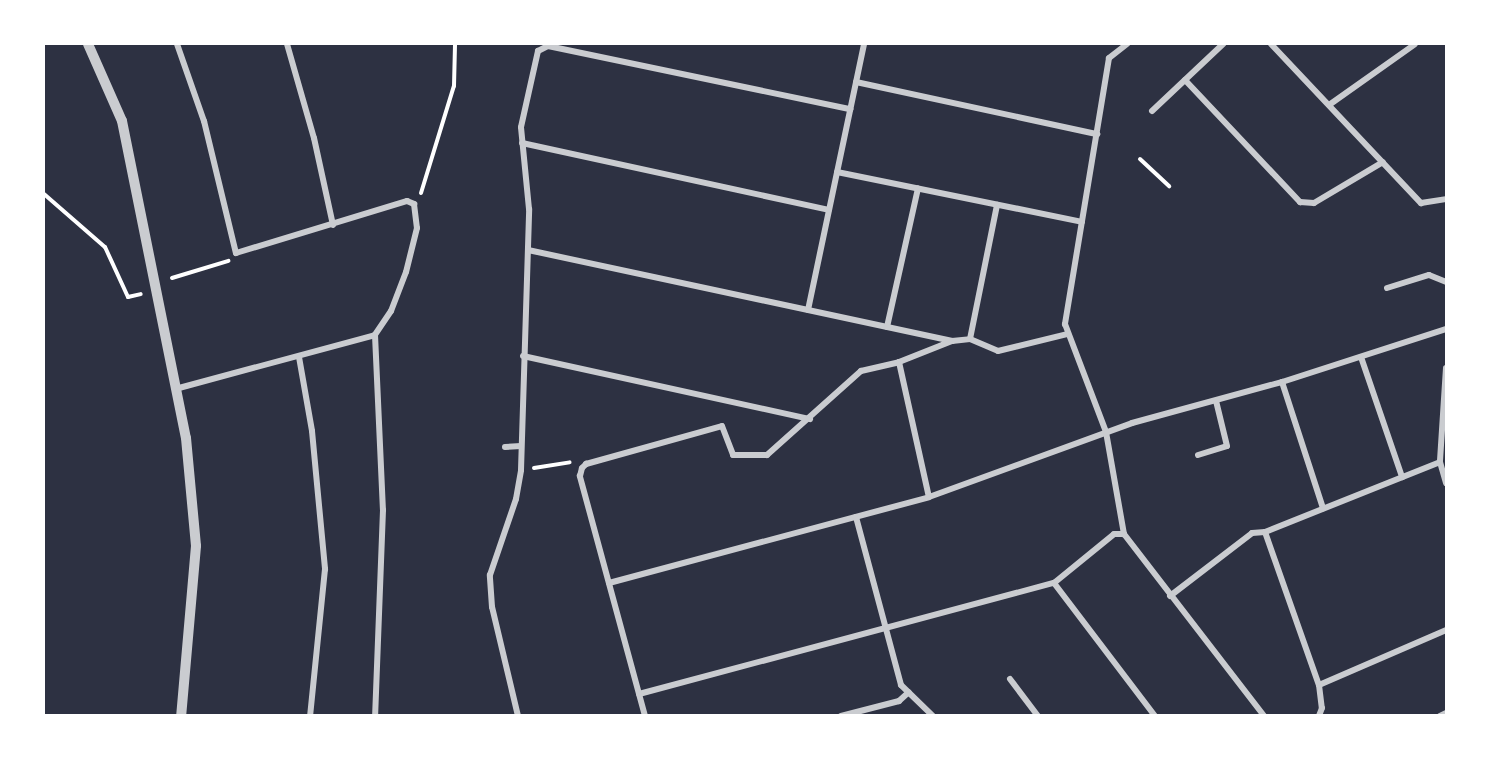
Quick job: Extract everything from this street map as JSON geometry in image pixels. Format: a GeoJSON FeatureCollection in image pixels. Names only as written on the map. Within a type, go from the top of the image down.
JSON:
{"type":"FeatureCollection","features":[{"type":"Feature","properties":{"kind":"street"},"geometry":{"type":"LineString","coordinates":[[88,44],[122,122],[179,388],[196,546],[180,716]]}},
{"type":"Feature","properties":{"kind":"street"},"geometry":{"type":"LineString","coordinates":[[177,44],[204,121],[236,253],[407,201],[414,204],[417,228],[406,272],[391,311],[375,335],[383,510],[383,592],[375,716]]}},
{"type":"Feature","properties":{"kind":"street"},"geometry":{"type":"LineString","coordinates":[[287,44],[314,138],[333,225]]}},
{"type":"Feature","properties":{"kind":"street"},"geometry":{"type":"LineString","coordinates":[[808,310],[864,44]]}},
{"type":"Feature","properties":{"kind":"street"},"geometry":{"type":"LineString","coordinates":[[1127,44],[1109,58],[1065,324],[1067,334],[1107,432],[1124,534],[1264,716]]}},
{"type":"Feature","properties":{"kind":"street"},"geometry":{"type":"LineString","coordinates":[[1152,111],[1223,44]]}},
{"type":"Feature","properties":{"kind":"street"},"geometry":{"type":"LineString","coordinates":[[1271,44],[1421,203],[1446,199]]}},
{"type":"Feature","properties":{"kind":"street"},"geometry":{"type":"LineString","coordinates":[[1329,105],[1414,44]]}},
{"type":"Feature","properties":{"kind":"street"},"geometry":{"type":"LineString","coordinates":[[518,716],[492,607],[490,575],[516,499],[522,446],[529,209],[521,127],[538,51],[548,46],[850,109]]}},
{"type":"Feature","properties":{"kind":"street"},"geometry":{"type":"LineString","coordinates":[[1185,80],[1300,202],[1314,203],[1383,162]]}},
{"type":"Feature","properties":{"kind":"street"},"geometry":{"type":"LineString","coordinates":[[856,82],[1097,134]]}},
{"type":"Feature","properties":{"kind":"street"},"geometry":{"type":"LineString","coordinates":[[522,143],[829,210]]}},
{"type":"Feature","properties":{"kind":"street"},"geometry":{"type":"LineString","coordinates":[[837,172],[1082,222]]}},
{"type":"Feature","properties":{"kind":"street"},"geometry":{"type":"LineString","coordinates":[[887,327],[918,189]]}},
{"type":"Feature","properties":{"kind":"street"},"geometry":{"type":"LineString","coordinates":[[970,339],[998,205]]}},
{"type":"Feature","properties":{"kind":"street"},"geometry":{"type":"LineString","coordinates":[[528,250],[952,341]]}},
{"type":"Feature","properties":{"kind":"street"},"geometry":{"type":"LineString","coordinates":[[1387,288],[1429,275],[1446,282]]}},
{"type":"Feature","properties":{"kind":"street"},"geometry":{"type":"LineString","coordinates":[[609,583],[929,497],[1107,432],[1282,382],[1446,329]]}},
{"type":"Feature","properties":{"kind":"street"},"geometry":{"type":"LineString","coordinates":[[645,716],[580,476],[586,464],[722,426],[733,455],[767,455],[810,419],[861,371],[899,362],[952,341],[970,339],[998,351],[1067,334]]}},
{"type":"Feature","properties":{"kind":"street"},"geometry":{"type":"LineString","coordinates":[[179,388],[375,335]]}},
{"type":"Feature","properties":{"kind":"street"},"geometry":{"type":"LineString","coordinates":[[523,356],[810,419]]}},
{"type":"Feature","properties":{"kind":"street"},"geometry":{"type":"LineString","coordinates":[[299,357],[312,431],[325,569],[310,716]]}},
{"type":"Feature","properties":{"kind":"street"},"geometry":{"type":"LineString","coordinates":[[1361,357],[1402,477]]}},
{"type":"Feature","properties":{"kind":"street"},"geometry":{"type":"LineString","coordinates":[[899,362],[929,497]]}},
{"type":"Feature","properties":{"kind":"street"},"geometry":{"type":"LineString","coordinates":[[1446,368],[1440,462],[1446,483]]}},
{"type":"Feature","properties":{"kind":"street"},"geometry":{"type":"LineString","coordinates":[[1282,382],[1323,508]]}},
{"type":"Feature","properties":{"kind":"street"},"geometry":{"type":"LineString","coordinates":[[1198,455],[1227,446],[1216,401]]}},
{"type":"Feature","properties":{"kind":"street"},"geometry":{"type":"LineString","coordinates":[[505,447],[522,446]]}},
{"type":"Feature","properties":{"kind":"street"},"geometry":{"type":"LineString","coordinates":[[1170,596],[1252,533],[1265,532],[1440,462]]}},
{"type":"Feature","properties":{"kind":"street"},"geometry":{"type":"LineString","coordinates":[[856,517],[901,685],[933,716]]}},
{"type":"Feature","properties":{"kind":"street"},"geometry":{"type":"LineString","coordinates":[[1265,532],[1319,685],[1322,708],[1319,716]]}},
{"type":"Feature","properties":{"kind":"street"},"geometry":{"type":"LineString","coordinates":[[639,694],[1054,583],[1114,534],[1124,534]]}},
{"type":"Feature","properties":{"kind":"street"},"geometry":{"type":"LineString","coordinates":[[1054,583],[1155,716]]}},
{"type":"Feature","properties":{"kind":"street"},"geometry":{"type":"LineString","coordinates":[[1319,685],[1446,630]]}},
{"type":"Feature","properties":{"kind":"street"},"geometry":{"type":"LineString","coordinates":[[1010,679],[1038,716]]}},
{"type":"Feature","properties":{"kind":"street"},"geometry":{"type":"LineString","coordinates":[[841,716],[899,701],[909,693]]}},
{"type":"Feature","properties":{"kind":"street"},"geometry":{"type":"LineString","coordinates":[[1440,716],[1446,714]]}},
{"type":"Feature","properties":{"kind":"path"},"geometry":{"type":"LineString","coordinates":[[414,204],[428,173],[454,86],[455,44]]}},
{"type":"Feature","properties":{"kind":"path"},"geometry":{"type":"LineString","coordinates":[[1140,159],[1169,186]]}},
{"type":"Feature","properties":{"kind":"path"},"geometry":{"type":"LineString","coordinates":[[44,194],[105,247],[128,297],[141,294]]}},
{"type":"Feature","properties":{"kind":"path"},"geometry":{"type":"LineString","coordinates":[[172,278],[225,264],[236,253]]}},
{"type":"Feature","properties":{"kind":"path"},"geometry":{"type":"LineString","coordinates":[[528,469],[570,462]]}}]}
